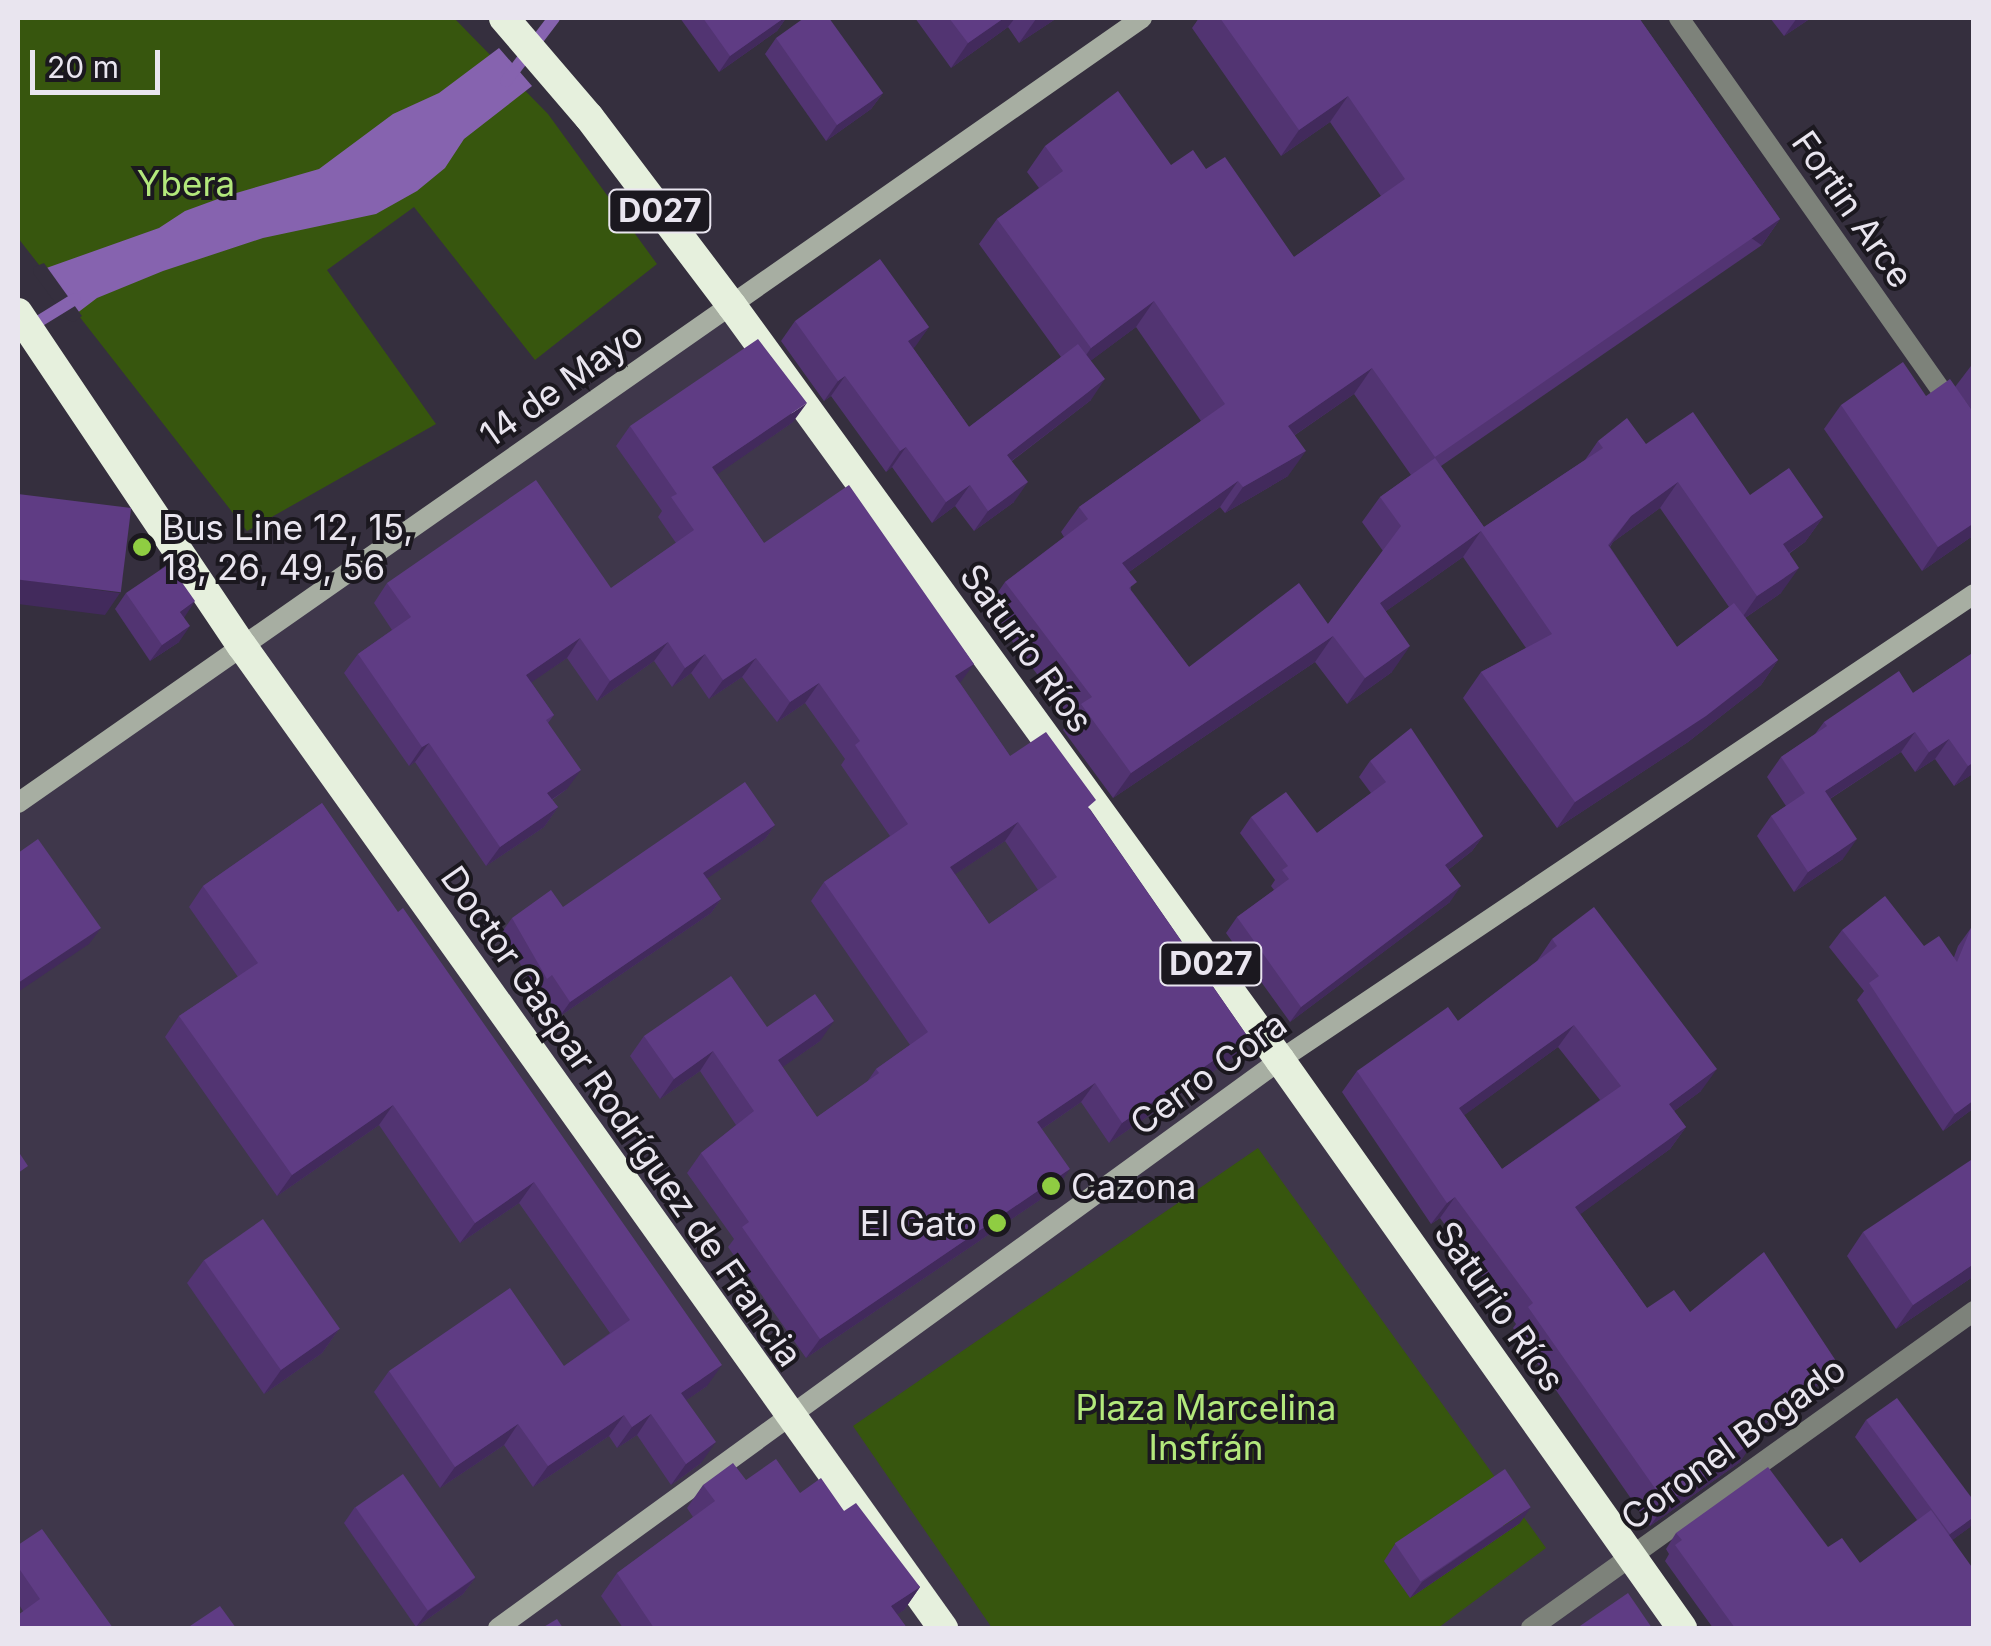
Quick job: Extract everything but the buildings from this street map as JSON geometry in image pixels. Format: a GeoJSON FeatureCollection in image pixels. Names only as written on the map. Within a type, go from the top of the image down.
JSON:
{"type":"FeatureCollection","features":[{"type":"Feature","properties":{"kind":"highway","name":"Saturio Ríos"},"geometry":{"type":"LineString","coordinates":[[504,18],[589,117],[732,306],[1280,1060],[1682,1628]]}},
{"type":"Feature","properties":{"kind":"highway","name":"Doctor Gaspar Rodríguez de Francia"},"geometry":{"type":"LineString","coordinates":[[18,313],[242,646],[943,1628]]}},
{"type":"Feature","properties":{"kind":"street","name":"14 de Mayo"},"geometry":{"type":"LineString","coordinates":[[18,803],[1142,18]]}},
{"type":"Feature","properties":{"kind":"street","name":"Fortin Arce"},"geometry":{"type":"LineString","coordinates":[[1678,18],[1974,437]]}},
{"type":"Feature","properties":{"kind":"street","name":"Cerro Cora"},"geometry":{"type":"LineString","coordinates":[[498,1628],[1280,1060],[1974,594]]}},
{"type":"Feature","properties":{"kind":"street","name":"Coronel Bogado"},"geometry":{"type":"LineString","coordinates":[[1531,1628],[1974,1311]]}},
{"type":"Feature","properties":{"kind":"shaded area"},"geometry":{"type":"Polygon","coordinates":[[[499,48],[532,86],[464,139],[445,168],[417,191],[376,214],[263,238],[163,271],[97,298],[72,317],[38,271],[159,228],[185,211],[226,196],[319,169],[393,114],[439,93],[499,48]]]}},
{"type":"Feature","properties":{"kind":"shaded area"},"geometry":{"type":"Polygon","coordinates":[[[732,300],[1692,1628],[18,1628],[18,800],[732,300]]]}},
{"type":"Feature","properties":{"kind":"green space","name":"Ybera"},"geometry":{"type":"Polygon","coordinates":[[[18,18],[454,18],[548,114],[657,264],[535,360],[414,207],[327,270],[436,424],[247,531],[18,238],[18,18]]]}},
{"type":"Feature","properties":{"kind":"green space","name":"Plaza Marcelina Insfrán"},"geometry":{"type":"Polygon","coordinates":[[[1258,1148],[1546,1548],[1438,1628],[992,1628],[853,1426],[1258,1148]]]}},
{"type":"Feature","properties":{"kind":"pier"},"geometry":{"type":"Polygon","coordinates":[[[44,263],[82,316],[74,322],[68,320],[33,273],[34,267],[44,263]]]}},
{"type":"Feature","properties":{"kind":"waterway"},"geometry":{"type":"LineString","coordinates":[[506,81],[554,18]]}},
{"type":"Feature","properties":{"kind":"waterway"},"geometry":{"type":"LineString","coordinates":[[28,328],[75,299]]}},
{"type":"Feature","properties":{"kind":"place","name":"Bus Line 12, 15, 18, 26, 49, 56"},"geometry":{"type":"Point","coordinates":[142,547]}},
{"type":"Feature","properties":{"kind":"place","name":"Cazona"},"geometry":{"type":"Point","coordinates":[1051,1186]}},
{"type":"Feature","properties":{"kind":"place","name":"El Gato"},"geometry":{"type":"Point","coordinates":[997,1223]}}]}
